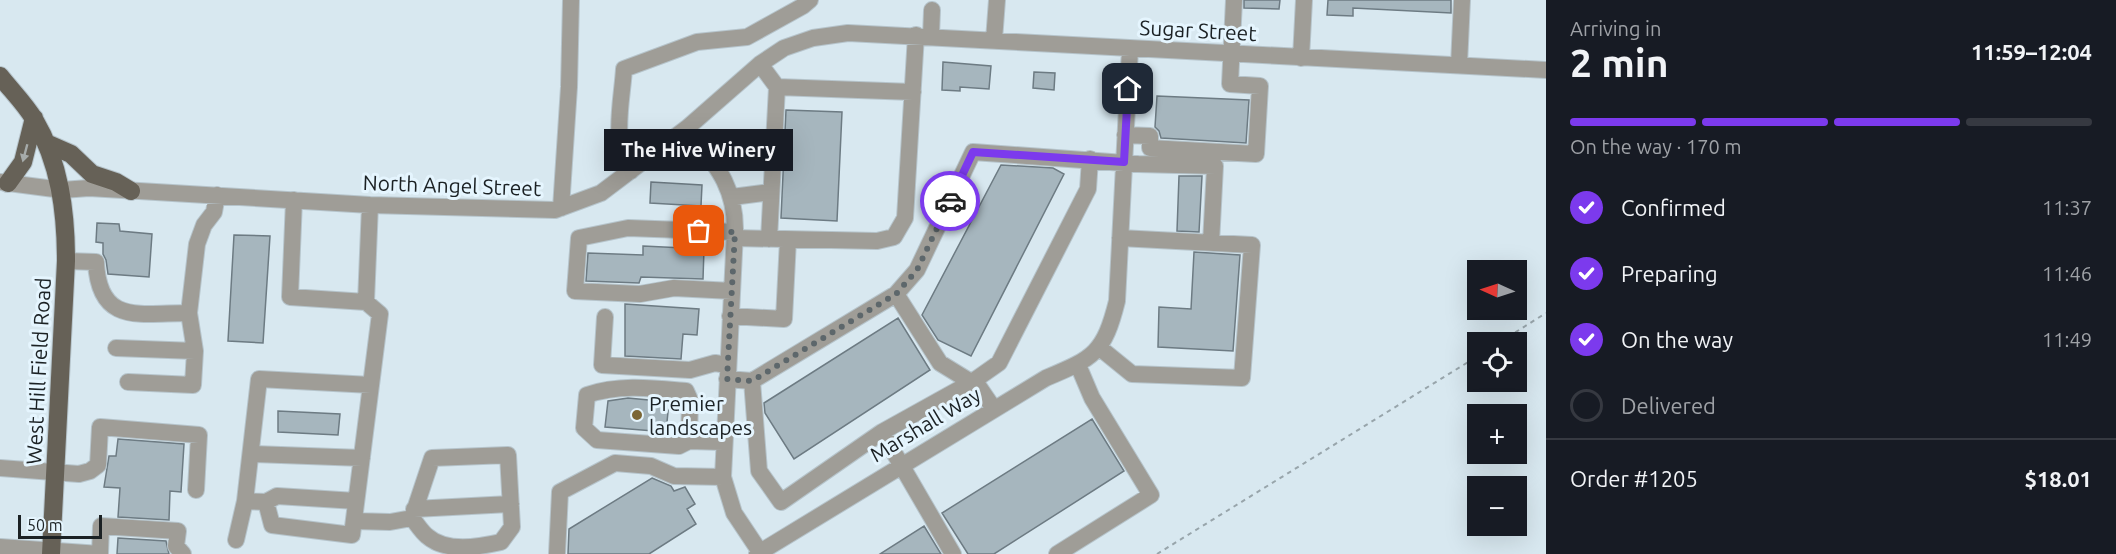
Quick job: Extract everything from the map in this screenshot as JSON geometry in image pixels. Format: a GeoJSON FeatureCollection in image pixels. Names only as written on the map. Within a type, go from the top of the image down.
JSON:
{"type":"FeatureCollection","features":[{"type":"Feature","properties":{"kind":"main road","name":"West Hill Field Road"},"geometry":{"type":"LineString","coordinates":[[0,76],[34,118],[46,143],[62,190],[66,225],[51,553]]}},
{"type":"Feature","properties":{"kind":"main road"},"geometry":{"type":"LineString","coordinates":[[4,183],[23,162],[34,118]]}},
{"type":"Feature","properties":{"kind":"main road"},"geometry":{"type":"LineString","coordinates":[[46,143],[71,154],[92,174],[116,182],[131,191]]}},
{"type":"Feature","properties":{"kind":"street"},"geometry":{"type":"LineString","coordinates":[[561,208],[571,0]]}},
{"type":"Feature","properties":{"kind":"street"},"geometry":{"type":"LineString","coordinates":[[631,171],[622,159],[619,146],[624,69],[697,42],[747,37],[810,0]]}},
{"type":"Feature","properties":{"kind":"street"},"geometry":{"type":"LineString","coordinates":[[994,40],[997,0]]}},
{"type":"Feature","properties":{"kind":"street"},"geometry":{"type":"LineString","coordinates":[[1125,135],[1150,136],[1150,148],[1256,154],[1260,86],[1230,84],[1234,0]]}},
{"type":"Feature","properties":{"kind":"street"},"geometry":{"type":"LineString","coordinates":[[1301,58],[1305,0]]}},
{"type":"Feature","properties":{"kind":"street"},"geometry":{"type":"LineString","coordinates":[[1459,65],[1462,0]]}},
{"type":"Feature","properties":{"kind":"street"},"geometry":{"type":"LineString","coordinates":[[1461,30],[1472,22],[1473,0]]}},
{"type":"Feature","properties":{"kind":"street"},"geometry":{"type":"LineString","coordinates":[[732,291],[674,288],[640,294],[575,291],[579,237],[628,228],[788,240],[877,241],[894,237],[905,218],[913,92],[923,36],[932,10]]}},
{"type":"Feature","properties":{"kind":"street","name":"North Angel Street"},"geometry":{"type":"LineString","coordinates":[[4,183],[62,190],[89,188],[370,205],[524,210],[561,208],[601,193],[687,128],[760,64],[794,45],[813,38],[848,33]]}},
{"type":"Feature","properties":{"kind":"street","name":"Sugar Street"},"geometry":{"type":"LineString","coordinates":[[848,33],[1546,70]]}},
{"type":"Feature","properties":{"kind":"street","name":"Marshall Way"},"geometry":{"type":"LineString","coordinates":[[758,553],[1046,378],[1078,365],[1100,348],[1110,330],[1117,301],[1130,49]]}},
{"type":"Feature","properties":{"kind":"street"},"geometry":{"type":"LineString","coordinates":[[760,64],[777,87],[768,239]]}},
{"type":"Feature","properties":{"kind":"street"},"geometry":{"type":"LineString","coordinates":[[777,87],[913,92]]}},
{"type":"Feature","properties":{"kind":"street"},"geometry":{"type":"LineString","coordinates":[[687,128],[723,175],[732,197],[734,235],[723,477],[734,513],[758,553]]}},
{"type":"Feature","properties":{"kind":"street"},"geometry":{"type":"LineString","coordinates":[[752,381],[896,294],[917,270],[973,152],[1215,166],[1211,243]]}},
{"type":"Feature","properties":{"kind":"street"},"geometry":{"type":"LineString","coordinates":[[752,381],[759,471],[781,502],[882,432],[972,382],[999,363],[1088,189],[1090,159]]}},
{"type":"Feature","properties":{"kind":"street"},"geometry":{"type":"LineString","coordinates":[[732,197],[771,192]]}},
{"type":"Feature","properties":{"kind":"street"},"geometry":{"type":"LineString","coordinates":[[128,382],[193,385],[195,351],[189,313],[197,244],[204,225],[214,212],[217,195]]}},
{"type":"Feature","properties":{"kind":"street"},"geometry":{"type":"LineString","coordinates":[[266,502],[272,525],[352,535],[380,314],[366,302],[290,297],[294,200]]}},
{"type":"Feature","properties":{"kind":"street"},"geometry":{"type":"LineString","coordinates":[[366,302],[370,205]]}},
{"type":"Feature","properties":{"kind":"street"},"geometry":{"type":"LineString","coordinates":[[1100,348],[1132,374],[1242,378],[1252,245],[1120,238]]}},
{"type":"Feature","properties":{"kind":"street"},"geometry":{"type":"LineString","coordinates":[[730,316],[784,319],[788,240]]}},
{"type":"Feature","properties":{"kind":"street"},"geometry":{"type":"LineString","coordinates":[[66,261],[96,262],[97,280],[107,302],[122,312],[189,313]]}},
{"type":"Feature","properties":{"kind":"street"},"geometry":{"type":"LineString","coordinates":[[896,294],[940,363],[979,387],[994,409]]}},
{"type":"Feature","properties":{"kind":"street"},"geometry":{"type":"LineString","coordinates":[[605,317],[602,364],[690,370],[716,363],[727,372],[752,381]]}},
{"type":"Feature","properties":{"kind":"street"},"geometry":{"type":"LineString","coordinates":[[116,348],[195,351]]}},
{"type":"Feature","properties":{"kind":"street"},"geometry":{"type":"LineString","coordinates":[[1057,554],[1151,495],[1092,398],[1078,365]]}},
{"type":"Feature","properties":{"kind":"street"},"geometry":{"type":"LineString","coordinates":[[236,540],[246,501],[259,379],[371,385]]}},
{"type":"Feature","properties":{"kind":"street"},"geometry":{"type":"LineString","coordinates":[[689,441],[690,399],[686,391],[638,386],[601,390],[587,395],[584,428],[597,440],[679,446],[689,441],[723,442]]}},
{"type":"Feature","properties":{"kind":"street"},"geometry":{"type":"LineString","coordinates":[[0,468],[79,474],[90,471],[98,465],[100,427],[199,435],[196,490]]}},
{"type":"Feature","properties":{"kind":"street"},"geometry":{"type":"LineString","coordinates":[[882,432],[953,554]]}},
{"type":"Feature","properties":{"kind":"street"},"geometry":{"type":"LineString","coordinates":[[251,454],[362,458]]}},
{"type":"Feature","properties":{"kind":"street"},"geometry":{"type":"LineString","coordinates":[[508,455],[512,527],[501,542],[482,547],[452,547],[429,538],[413,514],[432,458],[508,455]]}},
{"type":"Feature","properties":{"kind":"street"},"geometry":{"type":"LineString","coordinates":[[557,554],[560,492],[615,463],[651,466],[675,476],[723,477]]}},
{"type":"Feature","properties":{"kind":"street"},"geometry":{"type":"LineString","coordinates":[[246,501],[266,502],[277,496],[356,501]]}},
{"type":"Feature","properties":{"kind":"street"},"geometry":{"type":"LineString","coordinates":[[354,521],[390,522],[413,514],[511,504]]}},
{"type":"Feature","properties":{"kind":"street"},"geometry":{"type":"LineString","coordinates":[[0,547],[51,553],[100,554],[101,526],[178,531],[176,546],[183,554]]}},
{"type":"Feature","properties":{"kind":"path"},"geometry":{"type":"LineString","coordinates":[[1516,332],[1546,313]]}},
{"type":"Feature","properties":{"kind":"path"},"geometry":{"type":"LineString","coordinates":[[1157,554],[1467,363]]}},
{"type":"Feature","properties":{"kind":"building"},"geometry":{"type":"Polygon","coordinates":[[[1244,0],[1280,0],[1279,9],[1244,8],[1244,0]]]}},
{"type":"Feature","properties":{"kind":"building"},"geometry":{"type":"Polygon","coordinates":[[[1328,0],[1451,0],[1451,13],[1353,8],[1353,16],[1327,15],[1328,0]]]}},
{"type":"Feature","properties":{"kind":"building"},"geometry":{"type":"Polygon","coordinates":[[[943,62],[991,66],[989,89],[960,87],[960,91],[942,90],[943,62]]]}},
{"type":"Feature","properties":{"kind":"building"},"geometry":{"type":"Polygon","coordinates":[[[1034,72],[1055,73],[1054,90],[1033,88],[1034,72]]]}},
{"type":"Feature","properties":{"kind":"building"},"geometry":{"type":"Polygon","coordinates":[[[1157,96],[1249,100],[1246,143],[1161,138],[1155,127],[1157,96]]]}},
{"type":"Feature","properties":{"kind":"building"},"geometry":{"type":"Polygon","coordinates":[[[786,110],[842,112],[837,221],[781,218],[786,110]]]}},
{"type":"Feature","properties":{"kind":"building"},"geometry":{"type":"Polygon","coordinates":[[[1001,165],[1053,168],[1064,174],[971,356],[938,340],[922,315],[1001,165]]]}},
{"type":"Feature","properties":{"kind":"building"},"geometry":{"type":"Polygon","coordinates":[[[1179,176],[1202,176],[1199,232],[1177,231],[1179,176]]]}},
{"type":"Feature","properties":{"kind":"building"},"geometry":{"type":"Polygon","coordinates":[[[651,182],[702,185],[701,206],[650,203],[651,182]]]}},
{"type":"Feature","properties":{"kind":"building"},"geometry":{"type":"Polygon","coordinates":[[[97,223],[119,224],[120,231],[152,234],[149,277],[108,274],[103,243],[96,242],[97,223]]]}},
{"type":"Feature","properties":{"kind":"building"},"geometry":{"type":"Polygon","coordinates":[[[234,235],[270,236],[263,343],[228,341],[234,235]]]}},
{"type":"Feature","properties":{"kind":"building"},"geometry":{"type":"Polygon","coordinates":[[[643,246],[704,249],[703,279],[641,277],[639,283],[586,281],[588,253],[643,255],[643,246]]]}},
{"type":"Feature","properties":{"kind":"building"},"geometry":{"type":"Polygon","coordinates":[[[1194,252],[1240,255],[1233,351],[1158,347],[1159,307],[1191,309],[1194,252]]]}},
{"type":"Feature","properties":{"kind":"building"},"geometry":{"type":"Polygon","coordinates":[[[625,304],[699,309],[697,335],[683,334],[681,359],[625,356],[625,304]]]}},
{"type":"Feature","properties":{"kind":"building"},"geometry":{"type":"Polygon","coordinates":[[[898,318],[930,370],[794,459],[765,413],[764,403],[898,318]]]}},
{"type":"Feature","properties":{"kind":"building","name":"Premier landscapes"},"geometry":{"type":"Polygon","coordinates":[[[628,398],[669,402],[666,432],[605,427],[608,401],[628,398]]]}},
{"type":"Feature","properties":{"kind":"building"},"geometry":{"type":"Polygon","coordinates":[[[278,411],[340,414],[338,435],[278,432],[278,411]]]}},
{"type":"Feature","properties":{"kind":"building"},"geometry":{"type":"Polygon","coordinates":[[[1092,419],[1124,471],[994,554],[968,554],[942,513],[1092,419]]]}},
{"type":"Feature","properties":{"kind":"building"},"geometry":{"type":"Polygon","coordinates":[[[118,439],[184,444],[181,492],[170,491],[169,520],[118,517],[120,488],[104,487],[109,456],[116,456],[118,439]]]}},
{"type":"Feature","properties":{"kind":"building"},"geometry":{"type":"Polygon","coordinates":[[[652,478],[671,486],[674,491],[685,487],[695,504],[687,509],[696,524],[649,554],[568,554],[569,529],[652,478]]]}},
{"type":"Feature","properties":{"kind":"building"},"geometry":{"type":"Polygon","coordinates":[[[924,526],[941,554],[880,554],[924,526]]]}},
{"type":"Feature","properties":{"kind":"building"},"geometry":{"type":"Polygon","coordinates":[[[118,538],[166,541],[169,554],[117,554],[118,538]]]}},
{"type":"Feature","properties":{"kind":"way so far"},"geometry":{"type":"LineString","coordinates":[[699,231],[735,232],[727,379],[752,381],[896,294],[917,270],[950,201]]}},
{"type":"Feature","properties":{"kind":"place","name":"The Hive Winery"},"geometry":{"type":"Point","coordinates":[699,231]}},
{"type":"Feature","properties":{"kind":"place","name":"Premier landscapes"},"geometry":{"type":"Point","coordinates":[637,415]}},
{"type":"Feature","properties":{"kind":"route"},"geometry":{"type":"LineString","coordinates":[[950,201],[973,152],[1124,162],[1128,89]]}}]}
